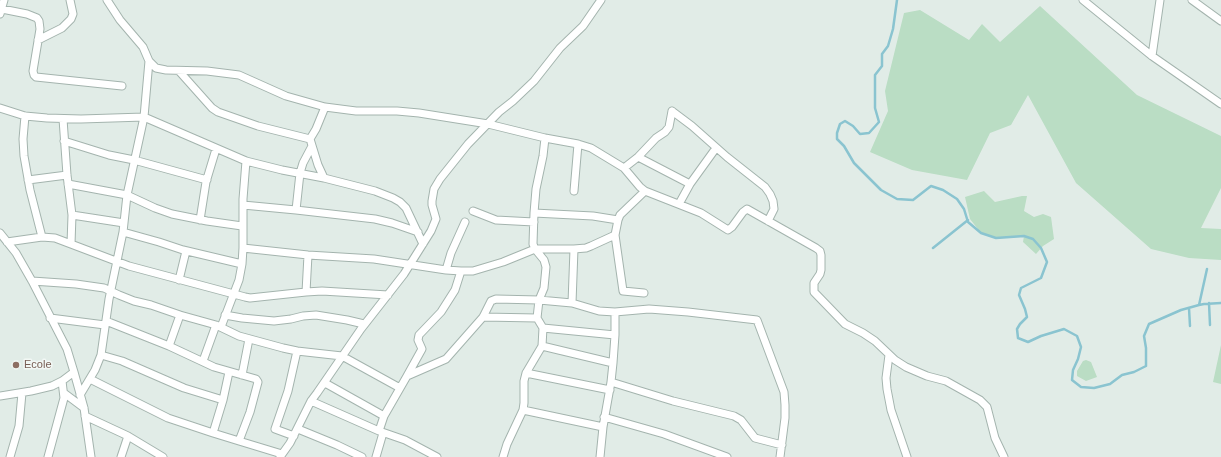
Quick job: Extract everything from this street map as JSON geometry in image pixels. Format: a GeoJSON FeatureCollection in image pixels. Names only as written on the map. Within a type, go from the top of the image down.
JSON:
{"type":"FeatureCollection","features":[{"type":"Feature","properties":{"kind":"street"},"geometry":{"type":"LineString","coordinates":[[4,0],[0,13],[27,14],[37,18],[39,21],[40,29],[33,71],[36,77],[122,86]]}},
{"type":"Feature","properties":{"kind":"street"},"geometry":{"type":"LineString","coordinates":[[38,40],[62,28],[71,19],[73,14],[70,0]]}},
{"type":"Feature","properties":{"kind":"street"},"geometry":{"type":"LineString","coordinates":[[80,395],[95,370],[101,355],[105,323],[123,232],[127,195],[144,117],[149,61],[144,47],[120,20],[107,0]]}},
{"type":"Feature","properties":{"kind":"street"},"geometry":{"type":"LineString","coordinates":[[90,379],[168,418],[281,456],[296,432],[311,401],[325,383],[364,324],[412,264],[436,219],[432,201],[434,189],[440,179],[468,144],[499,112],[513,102],[534,81],[560,48],[583,26],[601,0]]}},
{"type":"Feature","properties":{"kind":"street"},"geometry":{"type":"LineString","coordinates":[[1083,0],[1152,56],[1221,104]]}},
{"type":"Feature","properties":{"kind":"street"},"geometry":{"type":"LineString","coordinates":[[1152,56],[1160,0]]}},
{"type":"Feature","properties":{"kind":"street"},"geometry":{"type":"LineString","coordinates":[[1192,0],[1221,21]]}},
{"type":"Feature","properties":{"kind":"street"},"geometry":{"type":"LineString","coordinates":[[149,61],[156,68],[166,70],[207,71],[239,75],[286,96],[325,107],[356,111],[397,111],[419,113],[488,124],[545,138],[578,144],[591,148],[624,168],[645,191],[701,213],[729,230],[747,209],[820,251],[821,270],[814,283],[814,292],[845,324],[869,337],[889,355],[906,367],[927,376],[946,381],[980,400],[987,407],[995,438],[1004,457]]}},
{"type":"Feature","properties":{"kind":"street"},"geometry":{"type":"LineString","coordinates":[[179,71],[212,108],[218,112],[311,143]]}},
{"type":"Feature","properties":{"kind":"street"},"geometry":{"type":"LineString","coordinates":[[296,210],[300,174],[303,163],[325,107]]}},
{"type":"Feature","properties":{"kind":"street"},"geometry":{"type":"LineString","coordinates":[[0,108],[25,116],[63,119],[144,117],[246,161],[300,174],[324,178],[374,191],[393,198],[406,208],[423,244]]}},
{"type":"Feature","properties":{"kind":"street"},"geometry":{"type":"LineString","coordinates":[[624,168],[638,157],[656,138],[665,132],[669,127],[672,111],[765,187],[773,201],[774,209],[768,221]]}},
{"type":"Feature","properties":{"kind":"street"},"geometry":{"type":"LineString","coordinates":[[25,116],[23,150],[28,180],[42,237]]}},
{"type":"Feature","properties":{"kind":"street"},"geometry":{"type":"LineString","coordinates":[[63,119],[67,175],[72,215],[71,244]]}},
{"type":"Feature","properties":{"kind":"street"},"geometry":{"type":"LineString","coordinates":[[503,457],[507,444],[523,410],[523,386],[526,374],[542,346],[543,328],[538,318],[539,300],[544,288],[546,267],[544,260],[533,244],[536,189],[545,138]]}},
{"type":"Feature","properties":{"kind":"street"},"geometry":{"type":"LineString","coordinates":[[64,141],[109,155],[134,160],[207,180]]}},
{"type":"Feature","properties":{"kind":"street"},"geometry":{"type":"LineString","coordinates":[[311,143],[324,178]]}},
{"type":"Feature","properties":{"kind":"street"},"geometry":{"type":"LineString","coordinates":[[574,191],[578,144]]}},
{"type":"Feature","properties":{"kind":"street"},"geometry":{"type":"LineString","coordinates":[[679,204],[690,184],[716,148]]}},
{"type":"Feature","properties":{"kind":"street"},"geometry":{"type":"LineString","coordinates":[[200,220],[207,180],[216,149]]}},
{"type":"Feature","properties":{"kind":"street"},"geometry":{"type":"LineString","coordinates":[[638,157],[690,184]]}},
{"type":"Feature","properties":{"kind":"street"},"geometry":{"type":"LineString","coordinates":[[203,361],[218,326],[225,315],[239,280],[243,248],[242,226],[246,161]]}},
{"type":"Feature","properties":{"kind":"street"},"geometry":{"type":"LineString","coordinates":[[28,180],[67,175]]}},
{"type":"Feature","properties":{"kind":"street"},"geometry":{"type":"LineString","coordinates":[[68,184],[127,195],[172,214],[242,226]]}},
{"type":"Feature","properties":{"kind":"street"},"geometry":{"type":"LineString","coordinates":[[644,293],[624,292],[615,235],[618,220],[625,210],[645,191]]}},
{"type":"Feature","properties":{"kind":"street"},"geometry":{"type":"LineString","coordinates":[[243,205],[375,219],[418,232]]}},
{"type":"Feature","properties":{"kind":"street"},"geometry":{"type":"LineString","coordinates":[[473,211],[496,220],[534,222]]}},
{"type":"Feature","properties":{"kind":"street"},"geometry":{"type":"LineString","coordinates":[[534,213],[593,216],[618,220]]}},
{"type":"Feature","properties":{"kind":"street"},"geometry":{"type":"LineString","coordinates":[[72,215],[124,223]]}},
{"type":"Feature","properties":{"kind":"street"},"geometry":{"type":"LineString","coordinates":[[446,270],[451,253],[465,222]]}},
{"type":"Feature","properties":{"kind":"street"},"geometry":{"type":"LineString","coordinates":[[123,232],[186,251],[242,264]]}},
{"type":"Feature","properties":{"kind":"street"},"geometry":{"type":"LineString","coordinates":[[0,233],[13,249],[32,281],[66,349],[85,412],[91,457]]}},
{"type":"Feature","properties":{"kind":"street"},"geometry":{"type":"LineString","coordinates":[[243,248],[308,255],[374,259],[461,272],[473,271],[503,262],[536,249],[586,248],[615,235]]}},
{"type":"Feature","properties":{"kind":"street"},"geometry":{"type":"LineString","coordinates":[[7,242],[42,237],[55,238],[129,266],[250,298],[306,292],[341,291],[388,295]]}},
{"type":"Feature","properties":{"kind":"street"},"geometry":{"type":"LineString","coordinates":[[572,303],[574,249]]}},
{"type":"Feature","properties":{"kind":"street"},"geometry":{"type":"LineString","coordinates":[[178,280],[186,251]]}},
{"type":"Feature","properties":{"kind":"street"},"geometry":{"type":"LineString","coordinates":[[306,292],[308,255]]}},
{"type":"Feature","properties":{"kind":"street"},"geometry":{"type":"LineString","coordinates":[[376,457],[384,416],[422,349],[418,340],[419,335],[441,312],[455,290],[461,272]]}},
{"type":"Feature","properties":{"kind":"street"},"geometry":{"type":"LineString","coordinates":[[32,281],[88,285],[104,288],[134,300],[218,326],[249,339],[297,352],[342,356],[400,388]]}},
{"type":"Feature","properties":{"kind":"street"},"geometry":{"type":"LineString","coordinates":[[407,376],[446,359],[483,317],[491,301],[493,300],[539,300],[572,303],[599,311],[615,312],[649,309],[757,320],[784,392],[785,405],[780,457]]}},
{"type":"Feature","properties":{"kind":"street"},"geometry":{"type":"LineString","coordinates":[[600,457],[604,417],[610,390],[613,363],[615,312]]}},
{"type":"Feature","properties":{"kind":"street"},"geometry":{"type":"LineString","coordinates":[[169,346],[180,315]]}},
{"type":"Feature","properties":{"kind":"street"},"geometry":{"type":"LineString","coordinates":[[225,315],[274,321],[316,315],[364,324]]}},
{"type":"Feature","properties":{"kind":"street"},"geometry":{"type":"LineString","coordinates":[[483,317],[538,318]]}},
{"type":"Feature","properties":{"kind":"street"},"geometry":{"type":"LineString","coordinates":[[50,318],[105,323],[169,346],[214,367],[256,379],[258,382],[240,441]]}},
{"type":"Feature","properties":{"kind":"street"},"geometry":{"type":"LineString","coordinates":[[543,328],[615,335]]}},
{"type":"Feature","properties":{"kind":"street"},"geometry":{"type":"LineString","coordinates":[[242,375],[249,339]]}},
{"type":"Feature","properties":{"kind":"street"},"geometry":{"type":"LineString","coordinates":[[542,346],[613,363]]}},
{"type":"Feature","properties":{"kind":"street"},"geometry":{"type":"LineString","coordinates":[[297,352],[288,391],[275,429],[296,432],[337,445],[362,457]]}},
{"type":"Feature","properties":{"kind":"street"},"geometry":{"type":"LineString","coordinates":[[101,355],[122,362],[184,388],[223,400]]}},
{"type":"Feature","properties":{"kind":"street"},"geometry":{"type":"LineString","coordinates":[[889,355],[886,378],[887,389],[891,410],[907,457]]}},
{"type":"Feature","properties":{"kind":"street"},"geometry":{"type":"LineString","coordinates":[[0,396],[22,393],[52,386],[74,372]]}},
{"type":"Feature","properties":{"kind":"street"},"geometry":{"type":"LineString","coordinates":[[214,433],[229,372]]}},
{"type":"Feature","properties":{"kind":"street"},"geometry":{"type":"LineString","coordinates":[[526,374],[610,390]]}},
{"type":"Feature","properties":{"kind":"street"},"geometry":{"type":"LineString","coordinates":[[48,457],[62,405],[64,393],[62,381]]}},
{"type":"Feature","properties":{"kind":"street"},"geometry":{"type":"LineString","coordinates":[[611,382],[673,401],[734,416],[741,420],[756,438],[782,445]]}},
{"type":"Feature","properties":{"kind":"street"},"geometry":{"type":"LineString","coordinates":[[325,383],[384,416]]}},
{"type":"Feature","properties":{"kind":"street"},"geometry":{"type":"LineString","coordinates":[[10,457],[19,426],[22,393]]}},
{"type":"Feature","properties":{"kind":"street"},"geometry":{"type":"LineString","coordinates":[[64,393],[85,412],[163,457]]}},
{"type":"Feature","properties":{"kind":"street"},"geometry":{"type":"LineString","coordinates":[[311,401],[381,432],[405,440],[437,457]]}},
{"type":"Feature","properties":{"kind":"street"},"geometry":{"type":"LineString","coordinates":[[523,410],[603,427]]}},
{"type":"Feature","properties":{"kind":"street"},"geometry":{"type":"LineString","coordinates":[[604,417],[664,434],[727,457]]}},
{"type":"Feature","properties":{"kind":"street"},"geometry":{"type":"LineString","coordinates":[[121,457],[128,436]]}},
{"type":"Feature","properties":{"kind":"green space"},"geometry":{"type":"Polygon","coordinates":[[[1040,6],[1137,95],[1221,136],[1221,188],[1201,228],[1221,229],[1221,260],[1189,258],[1151,249],[1076,183],[1028,95],[1011,125],[990,133],[967,180],[912,170],[870,152],[888,111],[885,91],[904,13],[920,10],[969,40],[982,24],[1000,42],[1040,6]]]}},
{"type":"Feature","properties":{"kind":"green space"},"geometry":{"type":"Polygon","coordinates":[[[984,191],[995,202],[1027,196],[1024,211],[1034,217],[1043,214],[1051,217],[1054,239],[1043,246],[1036,254],[1023,242],[1024,236],[996,238],[981,233],[970,219],[965,197],[984,191]]]}},
{"type":"Feature","properties":{"kind":"green space"},"geometry":{"type":"Polygon","coordinates":[[[1221,345],[1221,384],[1213,382],[1221,345]]]}},
{"type":"Feature","properties":{"kind":"green space"},"geometry":{"type":"Polygon","coordinates":[[[1086,360],[1091,362],[1097,377],[1086,381],[1077,376],[1077,371],[1083,361],[1086,360]]]}},
{"type":"Feature","properties":{"kind":"waterway"},"geometry":{"type":"LineString","coordinates":[[897,0],[893,29],[888,46],[882,54],[882,66],[875,75],[875,108],[879,122],[869,133],[860,134],[853,126],[845,121],[840,124],[837,139],[844,146],[854,163],[881,190],[897,199],[913,200],[931,186],[943,190],[957,199],[964,209],[968,222],[981,233],[996,238],[1024,236],[1033,239],[1041,248],[1047,262],[1041,278],[1021,288],[1019,295],[1027,317],[1017,329],[1018,338],[1028,342],[1041,336],[1064,329],[1077,336],[1081,347],[1073,370],[1072,380],[1081,387],[1094,388],[1110,384],[1122,375],[1134,372],[1146,366],[1144,336],[1149,324],[1181,310],[1204,304],[1221,303]]}},
{"type":"Feature","properties":{"kind":"waterway"},"geometry":{"type":"LineString","coordinates":[[933,248],[968,220]]}},
{"type":"Feature","properties":{"kind":"waterway"},"geometry":{"type":"LineString","coordinates":[[1199,305],[1207,269]]}},
{"type":"Feature","properties":{"kind":"waterway"},"geometry":{"type":"LineString","coordinates":[[1209,303],[1210,325]]}},
{"type":"Feature","properties":{"kind":"waterway"},"geometry":{"type":"LineString","coordinates":[[1189,308],[1190,326]]}},
{"type":"Feature","properties":{"kind":"place","name":"Ecole"},"geometry":{"type":"Point","coordinates":[16,365]}}]}
